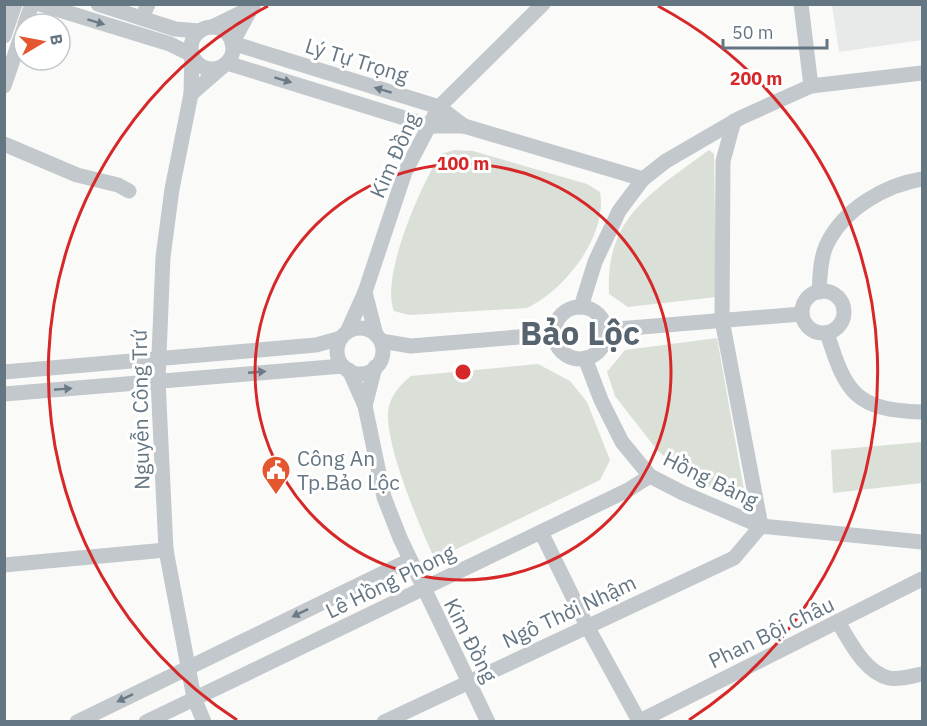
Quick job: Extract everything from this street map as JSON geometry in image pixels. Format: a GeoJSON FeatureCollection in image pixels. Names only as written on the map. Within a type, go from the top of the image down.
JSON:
{"type":"FeatureCollection","features":[{"type":"Feature","properties":{"kind":"street"},"geometry":{"type":"LineString","coordinates":[[4,36],[15,4]]}},
{"type":"Feature","properties":{"kind":"street"},"geometry":{"type":"LineString","coordinates":[[40,4],[170,44],[192,55]]}},
{"type":"Feature","properties":{"kind":"street"},"geometry":{"type":"LineString","coordinates":[[98,4],[145,11],[175,29],[206,29],[225,32],[232,43]]}},
{"type":"Feature","properties":{"kind":"street","name":"Kim Đồng"},"geometry":{"type":"LineString","coordinates":[[344,335],[365,292],[405,172],[439,107],[543,4]]}},
{"type":"Feature","properties":{"kind":"street"},"geometry":{"type":"LineString","coordinates":[[801,4],[811,86]]}},
{"type":"Feature","properties":{"kind":"street"},"geometry":{"type":"LineString","coordinates":[[224,65],[207,69],[195,62],[192,55],[192,42],[206,29],[253,6]]}},
{"type":"Feature","properties":{"kind":"street"},"geometry":{"type":"LineString","coordinates":[[191,94],[231,57],[232,43],[253,6]]}},
{"type":"Feature","properties":{"kind":"street","name":"Lý Tự Trọng"},"geometry":{"type":"LineString","coordinates":[[232,43],[439,107],[464,126]]}},
{"type":"Feature","properties":{"kind":"street","name":"Nguyễn Công Trứ"},"geometry":{"type":"LineString","coordinates":[[192,55],[191,94],[172,189],[163,257],[158,380],[166,550],[180,631],[190,666],[194,698],[204,722]]}},
{"type":"Feature","properties":{"kind":"street"},"geometry":{"type":"LineString","coordinates":[[4,86],[12,63]]}},
{"type":"Feature","properties":{"kind":"street","name":"Lý Tự Trọng"},"geometry":{"type":"LineString","coordinates":[[224,65],[430,126],[464,126],[643,179]]}},
{"type":"Feature","properties":{"kind":"street"},"geometry":{"type":"LineString","coordinates":[[581,307],[595,262],[620,211],[643,179],[666,161],[734,121],[811,86],[922,73]]}},
{"type":"Feature","properties":{"kind":"street"},"geometry":{"type":"LineString","coordinates":[[734,121],[723,161],[722,320],[761,526]]}},
{"type":"Feature","properties":{"kind":"street"},"geometry":{"type":"LineString","coordinates":[[4,144],[77,175],[118,185],[129,191]]}},
{"type":"Feature","properties":{"kind":"street"},"geometry":{"type":"LineString","coordinates":[[819,292],[826,246],[842,223],[887,188],[922,179]]}},
{"type":"Feature","properties":{"kind":"street","name":"Kim Đồng"},"geometry":{"type":"LineString","coordinates":[[365,292],[379,350],[365,406]]}},
{"type":"Feature","properties":{"kind":"street"},"geometry":{"type":"LineString","coordinates":[[819,292],[835,295],[843,306],[839,326],[827,333],[813,331],[802,314],[806,301],[819,292]]}},
{"type":"Feature","properties":{"kind":"street"},"geometry":{"type":"LineString","coordinates":[[581,307],[598,315],[605,330],[602,346],[596,353],[585,358],[566,355],[560,349],[554,334],[559,317],[574,308],[581,307]]}},
{"type":"Feature","properties":{"kind":"street"},"geometry":{"type":"LineString","coordinates":[[605,330],[802,314]]}},
{"type":"Feature","properties":{"kind":"street"},"geometry":{"type":"LineString","coordinates":[[4,372],[316,345],[362,328],[379,350]]}},
{"type":"Feature","properties":{"kind":"street"},"geometry":{"type":"LineString","coordinates":[[827,333],[839,372],[854,394],[875,406],[922,412]]}},
{"type":"Feature","properties":{"kind":"street"},"geometry":{"type":"LineString","coordinates":[[4,394],[158,380],[346,368],[363,373],[379,350],[554,334]]}},
{"type":"Feature","properties":{"kind":"street"},"geometry":{"type":"LineString","coordinates":[[344,335],[338,353],[346,368]]}},
{"type":"Feature","properties":{"kind":"street","name":"Hồng Bàng"},"geometry":{"type":"LineString","coordinates":[[585,358],[601,400],[622,442],[650,476],[682,493],[761,526],[922,542]]}},
{"type":"Feature","properties":{"kind":"street","name":"Kim Đồng"},"geometry":{"type":"LineString","coordinates":[[346,368],[365,406],[384,497],[422,589],[488,722]]}},
{"type":"Feature","properties":{"kind":"street","name":"Lê Hồng Phong"},"geometry":{"type":"LineString","coordinates":[[146,722],[628,490],[650,476]]}},
{"type":"Feature","properties":{"kind":"street","name":"Ngô Thời Nhậm"},"geometry":{"type":"LineString","coordinates":[[384,722],[734,558],[761,526]]}},
{"type":"Feature","properties":{"kind":"street"},"geometry":{"type":"LineString","coordinates":[[541,532],[587,626],[638,721]]}},
{"type":"Feature","properties":{"kind":"street"},"geometry":{"type":"LineString","coordinates":[[4,565],[166,550]]}},
{"type":"Feature","properties":{"kind":"street","name":"Lê Hồng Phong"},"geometry":{"type":"LineString","coordinates":[[76,722],[410,560]]}},
{"type":"Feature","properties":{"kind":"street","name":"Phan Bội Châu"},"geometry":{"type":"LineString","coordinates":[[638,721],[922,579]]}},
{"type":"Feature","properties":{"kind":"street"},"geometry":{"type":"LineString","coordinates":[[838,622],[859,655],[877,673],[891,678],[922,674]]}},
{"type":"Feature","properties":{"kind":"shaded area"},"geometry":{"type":"Polygon","coordinates":[[[832,5],[922,5],[922,40],[839,52],[832,5]]]}},
{"type":"Feature","properties":{"kind":"shaded area"},"geometry":{"type":"Polygon","coordinates":[[[454,150],[473,151],[587,184],[600,192],[601,209],[597,226],[581,259],[556,288],[527,308],[409,315],[394,311],[391,296],[393,276],[397,254],[405,231],[423,186],[441,154],[454,150]]]}},
{"type":"Feature","properties":{"kind":"shaded area"},"geometry":{"type":"Polygon","coordinates":[[[709,150],[714,154],[716,297],[628,307],[609,294],[610,267],[615,244],[624,225],[636,208],[652,193],[709,150]]]}},
{"type":"Feature","properties":{"kind":"shaded area"},"geometry":{"type":"Polygon","coordinates":[[[717,338],[746,501],[693,481],[657,450],[615,396],[607,372],[625,350],[717,338]]]}},
{"type":"Feature","properties":{"kind":"shaded area"},"geometry":{"type":"Polygon","coordinates":[[[538,364],[570,381],[587,402],[610,460],[600,480],[440,557],[432,553],[396,458],[388,419],[389,406],[393,397],[400,386],[411,376],[538,364]]]}},
{"type":"Feature","properties":{"kind":"shaded area"},"geometry":{"type":"Polygon","coordinates":[[[922,442],[922,483],[833,493],[831,450],[922,442]]]}},
{"type":"Feature","properties":{"kind":"place","name":"Công An Tp.Bảo Lộc"},"geometry":{"type":"Point","coordinates":[276,496]}},
{"type":"Feature","properties":{"kind":"district","name":"Bảo Lộc"},"geometry":{"type":"Point","coordinates":[580,332]}}]}
